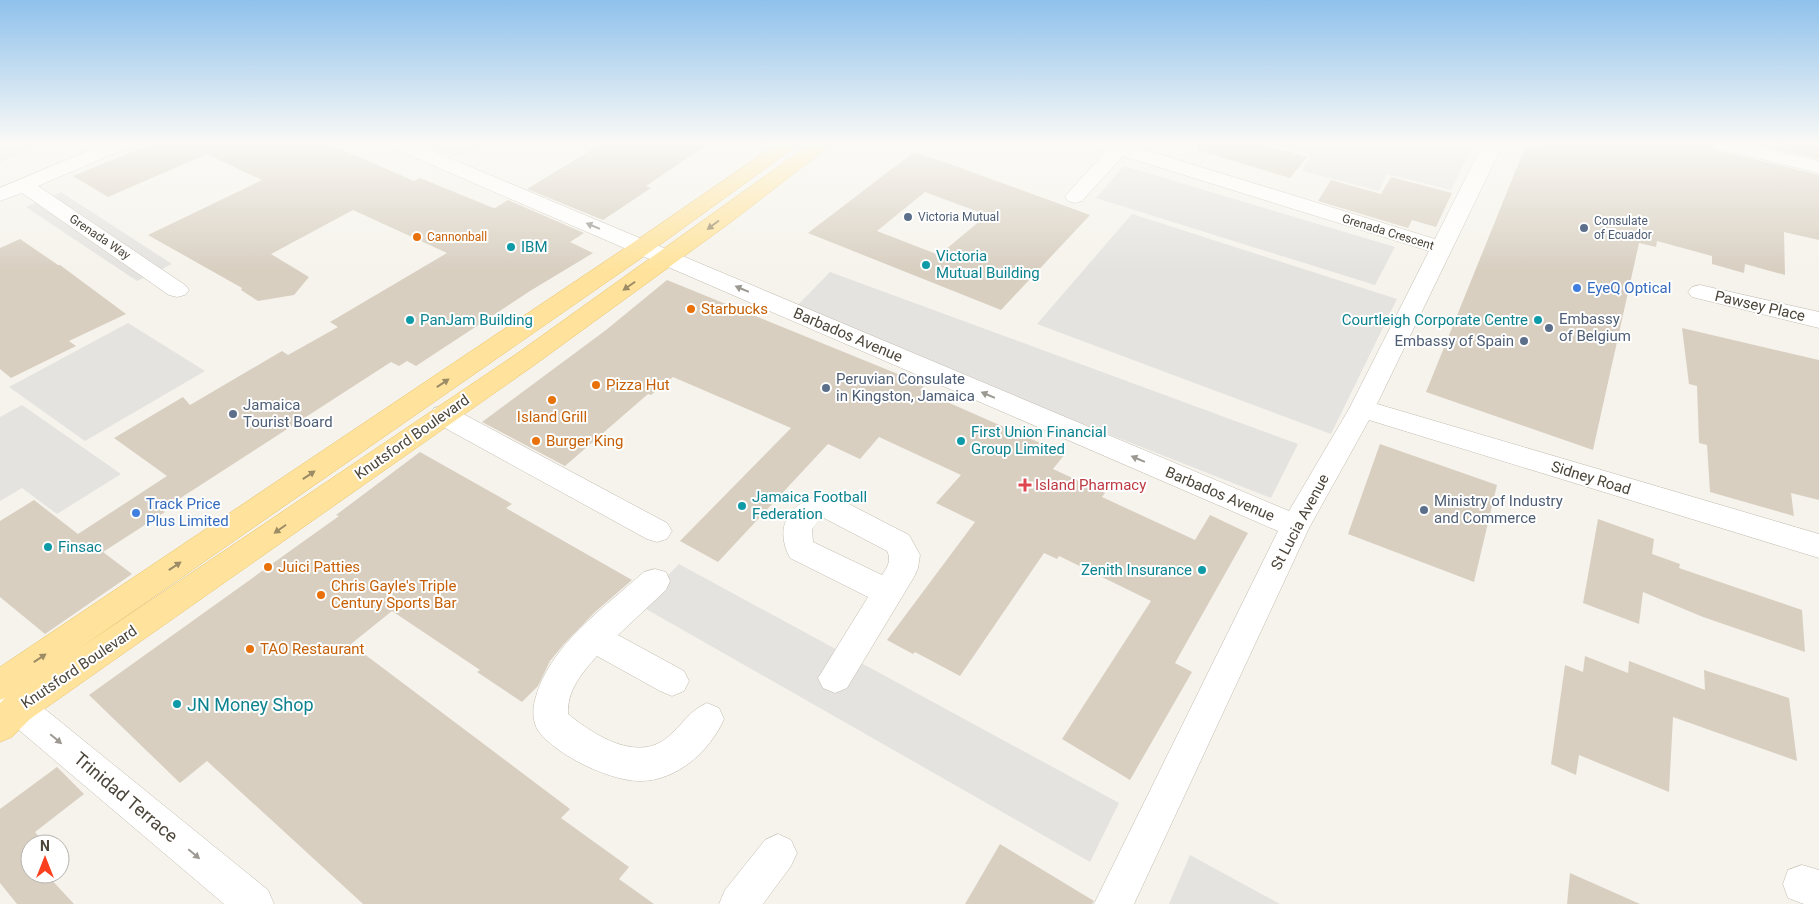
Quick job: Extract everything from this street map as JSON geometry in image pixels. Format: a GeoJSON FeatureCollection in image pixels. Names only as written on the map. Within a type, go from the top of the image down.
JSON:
{"type":"FeatureCollection","features":[{"type":"Feature","properties":{"kind":"main road","name":"Knutsford Boulevard"},"geometry":{"type":"LineString","coordinates":[[5,702],[729,186]]}},
{"type":"Feature","properties":{"kind":"main road","name":"Knutsford Boulevard"},"geometry":{"type":"LineString","coordinates":[[5,702],[443,416],[669,258],[765,186]]}},
{"type":"Feature","properties":{"kind":"street"},"geometry":{"type":"LineString","coordinates":[[0,195],[21,186]]}},
{"type":"Feature","properties":{"kind":"street","name":"Grenada Way"},"geometry":{"type":"LineString","coordinates":[[26,186],[177,290]]}},
{"type":"Feature","properties":{"kind":"street","name":"Barbados Avenue"},"geometry":{"type":"LineString","coordinates":[[499,186],[1295,526]]}},
{"type":"Feature","properties":{"kind":"street"},"geometry":{"type":"LineString","coordinates":[[1075,197],[1083,186]]}},
{"type":"Feature","properties":{"kind":"street","name":"Grenada Crescent"},"geometry":{"type":"LineString","coordinates":[[1242,186],[1442,248]]}},
{"type":"Feature","properties":{"kind":"street","name":"St Lucia Avenue"},"geometry":{"type":"LineString","coordinates":[[1114,904],[1295,526],[1362,410],[1472,186]]}},
{"type":"Feature","properties":{"kind":"street","name":"Pawsey Place"},"geometry":{"type":"LineString","coordinates":[[1700,292],[1819,320]]}},
{"type":"Feature","properties":{"kind":"street","name":"Sidney Road"},"geometry":{"type":"LineString","coordinates":[[1362,410],[1819,546]]}},
{"type":"Feature","properties":{"kind":"street"},"geometry":{"type":"LineString","coordinates":[[443,416],[657,531]]}},
{"type":"Feature","properties":{"kind":"street"},"geometry":{"type":"LineString","coordinates":[[654,581],[594,638],[566,670],[552,698],[552,721],[564,733],[609,759],[643,764],[672,755],[707,719]]}},
{"type":"Feature","properties":{"kind":"street"},"geometry":{"type":"LineString","coordinates":[[835,678],[888,592]]}},
{"type":"Feature","properties":{"kind":"street"},"geometry":{"type":"LineString","coordinates":[[594,638],[672,681]]}},
{"type":"Feature","properties":{"kind":"street","name":"Trinidad Terrace"},"geometry":{"type":"LineString","coordinates":[[5,702],[254,904]]}},
{"type":"Feature","properties":{"kind":"street"},"geometry":{"type":"LineString","coordinates":[[739,904],[778,853]]}},
{"type":"Feature","properties":{"kind":"shaded area"},"geometry":{"type":"Polygon","coordinates":[[[1106,186],[1192,186],[1395,247],[1375,285],[1096,198],[1106,186]]]}},
{"type":"Feature","properties":{"kind":"shaded area"},"geometry":{"type":"Polygon","coordinates":[[[1360,186],[1381,186],[1379,191],[1360,186]]]}},
{"type":"Feature","properties":{"kind":"shaded area"},"geometry":{"type":"Polygon","coordinates":[[[1436,186],[1453,186],[1451,190],[1436,186]]]}},
{"type":"Feature","properties":{"kind":"shaded area"},"geometry":{"type":"Polygon","coordinates":[[[61,192],[172,264],[137,281],[26,207],[61,192]]]}},
{"type":"Feature","properties":{"kind":"shaded area"},"geometry":{"type":"Polygon","coordinates":[[[1132,214],[1397,299],[1331,434],[1037,324],[1132,214]]]}},
{"type":"Feature","properties":{"kind":"shaded area"},"geometry":{"type":"Polygon","coordinates":[[[830,272],[1298,444],[1271,498],[793,310],[830,272]]]}},
{"type":"Feature","properties":{"kind":"shaded area"},"geometry":{"type":"Polygon","coordinates":[[[128,323],[205,371],[85,441],[9,387],[128,323]]]}},
{"type":"Feature","properties":{"kind":"shaded area"},"geometry":{"type":"Polygon","coordinates":[[[22,405],[121,474],[57,514],[22,488],[0,501],[0,417],[22,405]]]}},
{"type":"Feature","properties":{"kind":"shaded area"},"geometry":{"type":"Polygon","coordinates":[[[679,564],[1119,803],[1090,862],[639,605],[679,564]]]}},
{"type":"Feature","properties":{"kind":"shaded area"},"geometry":{"type":"Polygon","coordinates":[[[1190,855],[1280,904],[1169,904],[1190,855]]]}},
{"type":"Feature","properties":{"kind":"building"},"geometry":{"type":"Polygon","coordinates":[[[90,186],[133,186],[108,197],[90,186]]]}},
{"type":"Feature","properties":{"kind":"building"},"geometry":{"type":"Polygon","coordinates":[[[249,186],[440,186],[495,208],[508,200],[584,233],[570,242],[593,253],[530,291],[416,366],[407,361],[399,366],[391,362],[162,510],[165,512],[103,552],[132,574],[45,634],[0,597],[0,521],[34,500],[78,534],[167,476],[114,438],[183,397],[190,405],[282,351],[288,355],[338,327],[330,322],[447,253],[353,210],[271,254],[309,277],[294,295],[258,301],[241,290],[242,288],[148,235],[249,186]]]}},
{"type":"Feature","properties":{"kind":"building"},"geometry":{"type":"Polygon","coordinates":[[[532,186],[646,186],[651,188],[603,220],[527,189],[532,186]]]}},
{"type":"Feature","properties":{"kind":"building"},"geometry":{"type":"Polygon","coordinates":[[[869,186],[1011,186],[1090,215],[1001,310],[808,233],[869,186]],[[925,192],[877,231],[939,255],[987,215],[925,192]]]}},
{"type":"Feature","properties":{"kind":"building"},"geometry":{"type":"Polygon","coordinates":[[[1327,186],[1353,186],[1381,194],[1386,186],[1426,186],[1452,193],[1436,227],[1412,220],[1408,228],[1318,201],[1327,186]]]}},
{"type":"Feature","properties":{"kind":"building","name":"Courtleigh Corporate Centre"},"geometry":{"type":"Polygon","coordinates":[[[1509,186],[1819,186],[1819,240],[1784,232],[1785,275],[1745,264],[1744,273],[1712,264],[1712,256],[1657,241],[1656,247],[1639,243],[1593,450],[1426,392],[1509,186]]]}},
{"type":"Feature","properties":{"kind":"building"},"geometry":{"type":"Polygon","coordinates":[[[20,239],[60,265],[126,314],[69,341],[76,346],[11,378],[0,369],[0,248],[20,239]]]}},
{"type":"Feature","properties":{"kind":"building"},"geometry":{"type":"Polygon","coordinates":[[[667,280],[925,385],[920,390],[1065,454],[1053,469],[1105,493],[1102,497],[1195,540],[1210,515],[1248,533],[1175,663],[1192,672],[1130,780],[1062,739],[1151,601],[1059,556],[1057,559],[1044,553],[960,676],[915,652],[913,654],[887,640],[975,522],[936,503],[961,475],[879,437],[860,459],[828,444],[718,562],[680,541],[791,428],[673,377],[651,395],[648,394],[565,466],[482,422],[606,330],[667,280]]]}},
{"type":"Feature","properties":{"kind":"building"},"geometry":{"type":"Polygon","coordinates":[[[1682,328],[1819,360],[1819,500],[1791,493],[1794,516],[1710,492],[1707,445],[1699,443],[1697,386],[1689,384],[1682,328]]]}},
{"type":"Feature","properties":{"kind":"building","name":"Ministry of Industry and Commerce"},"geometry":{"type":"Polygon","coordinates":[[[1380,444],[1497,485],[1474,582],[1348,534],[1380,444]]]}},
{"type":"Feature","properties":{"kind":"building"},"geometry":{"type":"Polygon","coordinates":[[[420,452],[512,504],[506,508],[632,580],[595,612],[564,644],[550,661],[538,686],[522,702],[477,672],[480,670],[392,611],[351,644],[570,809],[561,818],[629,867],[619,879],[654,904],[363,904],[207,761],[180,783],[89,695],[339,516],[336,515],[420,452]]]}},
{"type":"Feature","properties":{"kind":"building"},"geometry":{"type":"Polygon","coordinates":[[[1598,519],[1654,539],[1652,554],[1680,564],[1679,568],[1802,610],[1805,652],[1703,617],[1643,592],[1639,624],[1583,603],[1598,519]]]}},
{"type":"Feature","properties":{"kind":"building"},"geometry":{"type":"Polygon","coordinates":[[[1585,656],[1628,673],[1629,661],[1705,690],[1704,670],[1789,698],[1797,761],[1673,717],[1669,792],[1579,755],[1576,775],[1551,764],[1565,665],[1583,672],[1585,656]]]}},
{"type":"Feature","properties":{"kind":"building"},"geometry":{"type":"Polygon","coordinates":[[[57,767],[84,794],[35,832],[37,834],[20,834],[20,884],[55,884],[74,904],[17,904],[0,883],[0,809],[57,767]]]}},
{"type":"Feature","properties":{"kind":"building"},"geometry":{"type":"Polygon","coordinates":[[[1000,844],[1094,901],[1092,904],[965,904],[1000,844]]]}},
{"type":"Feature","properties":{"kind":"building"},"geometry":{"type":"Polygon","coordinates":[[[1570,873],[1640,904],[1567,904],[1570,873]]]}},
{"type":"Feature","properties":{"kind":"place","name":"Victoria Mutual"},"geometry":{"type":"Point","coordinates":[908,217]}},
{"type":"Feature","properties":{"kind":"place","name":"Consulate of Ecuador"},"geometry":{"type":"Point","coordinates":[1584,228]}},
{"type":"Feature","properties":{"kind":"place","name":"Cannonball"},"geometry":{"type":"Point","coordinates":[417,237]}},
{"type":"Feature","properties":{"kind":"place","name":"IBM"},"geometry":{"type":"Point","coordinates":[511,247]}},
{"type":"Feature","properties":{"kind":"place","name":"Victoria Mutual Building"},"geometry":{"type":"Point","coordinates":[926,265]}},
{"type":"Feature","properties":{"kind":"place","name":"EyeQ Optical"},"geometry":{"type":"Point","coordinates":[1577,288]}},
{"type":"Feature","properties":{"kind":"place","name":"Starbucks"},"geometry":{"type":"Point","coordinates":[691,309]}},
{"type":"Feature","properties":{"kind":"place","name":"PanJam Building"},"geometry":{"type":"Point","coordinates":[410,320]}},
{"type":"Feature","properties":{"kind":"place","name":"Courtleigh Corporate Centre"},"geometry":{"type":"Point","coordinates":[1538,320]}},
{"type":"Feature","properties":{"kind":"place","name":"Embassy of Belgium"},"geometry":{"type":"Point","coordinates":[1549,328]}},
{"type":"Feature","properties":{"kind":"place","name":"Embassy of Spain"},"geometry":{"type":"Point","coordinates":[1524,341]}},
{"type":"Feature","properties":{"kind":"place","name":"Pizza Hut"},"geometry":{"type":"Point","coordinates":[596,385]}},
{"type":"Feature","properties":{"kind":"place","name":"Peruvian Consulate in Kingston, Jamaica"},"geometry":{"type":"Point","coordinates":[826,388]}},
{"type":"Feature","properties":{"kind":"place","name":"Island Grill"},"geometry":{"type":"Point","coordinates":[552,400]}},
{"type":"Feature","properties":{"kind":"place","name":"Jamaica Tourist Board"},"geometry":{"type":"Point","coordinates":[233,414]}},
{"type":"Feature","properties":{"kind":"place","name":"Burger King"},"geometry":{"type":"Point","coordinates":[536,441]}},
{"type":"Feature","properties":{"kind":"place","name":"First Union Financial Group Limited"},"geometry":{"type":"Point","coordinates":[961,441]}},
{"type":"Feature","properties":{"kind":"place","name":"Island Pharmacy"},"geometry":{"type":"Point","coordinates":[1025,485]}},
{"type":"Feature","properties":{"kind":"place","name":"Jamaica Football Federation"},"geometry":{"type":"Point","coordinates":[742,506]}},
{"type":"Feature","properties":{"kind":"place","name":"Ministry of Industry and Commerce"},"geometry":{"type":"Point","coordinates":[1424,510]}},
{"type":"Feature","properties":{"kind":"place","name":"Track Price Plus Limited"},"geometry":{"type":"Point","coordinates":[136,513]}},
{"type":"Feature","properties":{"kind":"place","name":"Finsac"},"geometry":{"type":"Point","coordinates":[48,547]}},
{"type":"Feature","properties":{"kind":"place","name":"Juici Patties"},"geometry":{"type":"Point","coordinates":[268,567]}},
{"type":"Feature","properties":{"kind":"place","name":"Zenith Insurance"},"geometry":{"type":"Point","coordinates":[1202,570]}},
{"type":"Feature","properties":{"kind":"place","name":"Chris Gayle's Triple Century Sports Bar"},"geometry":{"type":"Point","coordinates":[321,595]}},
{"type":"Feature","properties":{"kind":"place","name":"TAO Restaurant"},"geometry":{"type":"Point","coordinates":[250,649]}},
{"type":"Feature","properties":{"kind":"place","name":"JN Money Shop"},"geometry":{"type":"Point","coordinates":[177,704]}}]}
